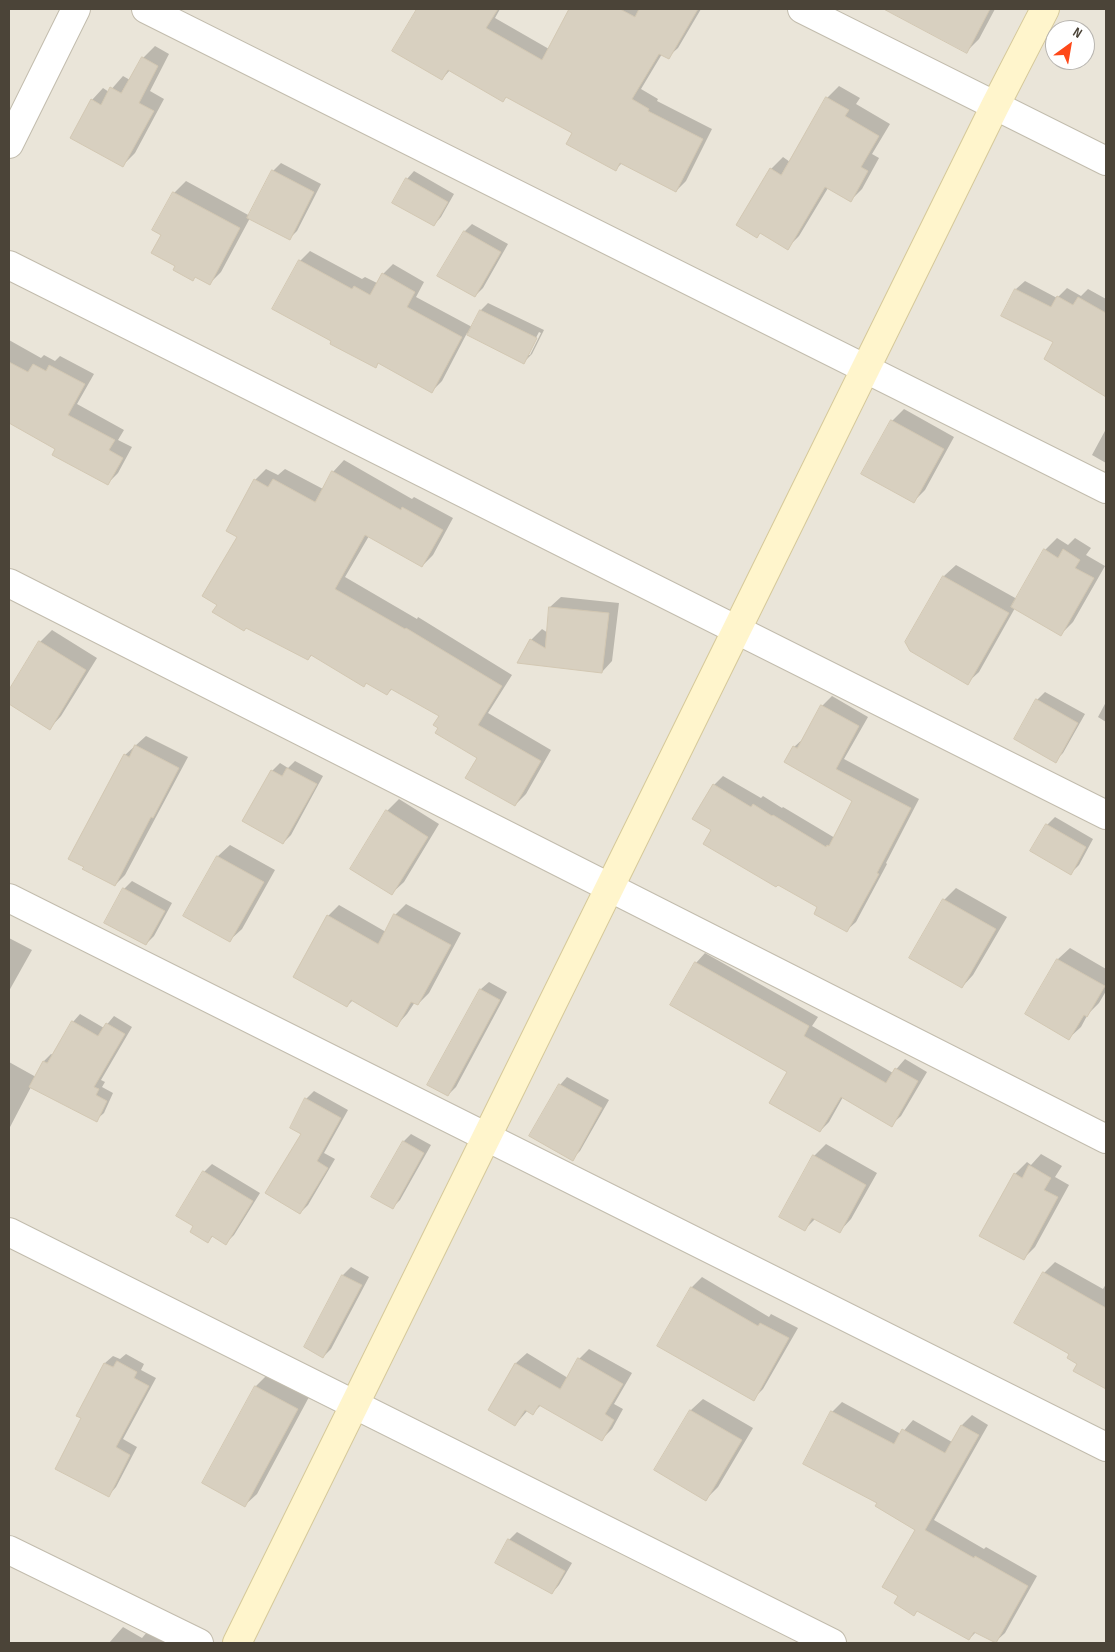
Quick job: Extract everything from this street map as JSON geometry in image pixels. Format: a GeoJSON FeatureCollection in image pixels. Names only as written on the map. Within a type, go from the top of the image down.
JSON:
{"type":"FeatureCollection","features":[{"type":"Feature","properties":{"kind":"main road"},"geometry":{"type":"LineString","coordinates":[[237,1643],[995,106],[1045,9]]}},
{"type":"Feature","properties":{"kind":"street"},"geometry":{"type":"LineString","coordinates":[[9,144],[76,9]]}},
{"type":"Feature","properties":{"kind":"street"},"geometry":{"type":"LineString","coordinates":[[146,9],[1106,488]]}},
{"type":"Feature","properties":{"kind":"street"},"geometry":{"type":"LineString","coordinates":[[802,9],[1106,161]]}},
{"type":"Feature","properties":{"kind":"street"},"geometry":{"type":"LineString","coordinates":[[9,265],[1106,815]]}},
{"type":"Feature","properties":{"kind":"street"},"geometry":{"type":"LineString","coordinates":[[9,583],[1106,1139]]}},
{"type":"Feature","properties":{"kind":"street"},"geometry":{"type":"LineString","coordinates":[[9,898],[1106,1447]]}},
{"type":"Feature","properties":{"kind":"street"},"geometry":{"type":"LineString","coordinates":[[9,1232],[832,1643]]}},
{"type":"Feature","properties":{"kind":"street"},"geometry":{"type":"LineString","coordinates":[[9,1550],[199,1643]]}},
{"type":"Feature","properties":{"kind":"shaded area"},"geometry":{"type":"Polygon","coordinates":[[[9,9],[1106,9],[1106,1643],[9,1643],[9,9]]]}},
{"type":"Feature","properties":{"kind":"building"},"geometry":{"type":"Polygon","coordinates":[[[417,9],[498,9],[486,28],[542,60],[569,9],[620,9],[635,17],[639,9],[698,9],[669,59],[659,54],[632,99],[649,109],[648,111],[703,139],[676,192],[620,163],[616,171],[566,144],[572,133],[506,97],[503,102],[448,70],[442,80],[392,51],[417,9]]]}},
{"type":"Feature","properties":{"kind":"building"},"geometry":{"type":"Polygon","coordinates":[[[884,9],[990,9],[967,53],[884,9]]]}},
{"type":"Feature","properties":{"kind":"building"},"geometry":{"type":"Polygon","coordinates":[[[142,57],[158,66],[139,103],[154,111],[123,167],[70,138],[91,99],[101,105],[110,87],[121,93],[142,57]]]}},
{"type":"Feature","properties":{"kind":"building"},"geometry":{"type":"Polygon","coordinates":[[[826,97],[849,110],[845,116],[879,136],[861,167],[868,171],[851,202],[825,187],[788,250],[760,233],[757,238],[736,225],[770,168],[781,175],[826,97]]]}},
{"type":"Feature","properties":{"kind":"building"},"geometry":{"type":"Polygon","coordinates":[[[272,170],[314,192],[290,240],[247,218],[272,170]]]}},
{"type":"Feature","properties":{"kind":"building"},"geometry":{"type":"Polygon","coordinates":[[[406,178],[448,202],[434,226],[392,203],[406,178]]]}},
{"type":"Feature","properties":{"kind":"building"},"geometry":{"type":"Polygon","coordinates":[[[173,192],[240,228],[210,285],[195,277],[193,281],[173,270],[175,266],[151,253],[161,235],[152,230],[173,192]]]}},
{"type":"Feature","properties":{"kind":"building"},"geometry":{"type":"Polygon","coordinates":[[[464,231],[501,252],[475,297],[437,276],[464,231]]]}},
{"type":"Feature","properties":{"kind":"building"},"geometry":{"type":"Polygon","coordinates":[[[299,260],[352,289],[354,286],[370,295],[382,273],[415,292],[407,307],[462,337],[432,393],[378,363],[376,368],[330,344],[331,341],[272,309],[299,260]]]}},
{"type":"Feature","properties":{"kind":"building"},"geometry":{"type":"Polygon","coordinates":[[[1015,289],[1051,307],[1057,296],[1073,305],[1078,297],[1106,313],[1106,397],[1044,359],[1053,342],[1001,316],[1015,289]]]}},
{"type":"Feature","properties":{"kind":"building"},"geometry":{"type":"Polygon","coordinates":[[[480,310],[537,338],[524,364],[467,335],[480,310]]]}},
{"type":"Feature","properties":{"kind":"building"},"geometry":{"type":"Polygon","coordinates":[[[9,362],[28,372],[33,364],[46,371],[49,365],[85,384],[68,415],[115,440],[109,450],[123,458],[108,485],[52,455],[55,449],[9,423],[9,362]]]}},
{"type":"Feature","properties":{"kind":"building"},"geometry":{"type":"Polygon","coordinates":[[[891,420],[944,449],[914,503],[861,474],[891,420]]]}},
{"type":"Feature","properties":{"kind":"building"},"geometry":{"type":"Polygon","coordinates":[[[332,471],[401,510],[402,507],[443,530],[422,567],[365,535],[335,589],[406,628],[502,686],[478,725],[541,761],[515,806],[465,778],[477,758],[435,733],[438,728],[433,725],[439,716],[391,689],[387,695],[366,683],[364,687],[311,655],[308,660],[246,628],[244,631],[212,612],[217,605],[202,596],[237,537],[226,531],[254,479],[268,487],[273,479],[315,502],[332,471]]]}},
{"type":"Feature","properties":{"kind":"building"},"geometry":{"type":"Polygon","coordinates":[[[1044,549],[1058,558],[1063,549],[1080,560],[1075,568],[1094,578],[1061,636],[1011,607],[1044,549]]]}},
{"type":"Feature","properties":{"kind":"building"},"geometry":{"type":"Polygon","coordinates":[[[943,576],[1009,613],[968,685],[910,651],[905,642],[943,576]]]}},
{"type":"Feature","properties":{"kind":"building"},"geometry":{"type":"Polygon","coordinates":[[[549,607],[609,613],[602,673],[517,663],[530,639],[545,648],[549,607]]]}},
{"type":"Feature","properties":{"kind":"building"},"geometry":{"type":"Polygon","coordinates":[[[39,641],[86,670],[50,730],[9,704],[9,690],[39,641]]]}},
{"type":"Feature","properties":{"kind":"building"},"geometry":{"type":"Polygon","coordinates":[[[1036,699],[1078,723],[1056,763],[1014,739],[1036,699]]]}},
{"type":"Feature","properties":{"kind":"building"},"geometry":{"type":"Polygon","coordinates":[[[821,705],[859,726],[836,769],[911,808],[877,873],[879,874],[847,932],[814,914],[817,907],[778,885],[776,887],[703,844],[711,830],[692,819],[713,784],[751,807],[753,804],[826,847],[827,845],[829,846],[852,801],[784,762],[793,746],[797,748],[821,705]]]}},
{"type":"Feature","properties":{"kind":"building"},"geometry":{"type":"Polygon","coordinates":[[[135,745],[179,768],[115,886],[82,869],[84,867],[68,859],[124,754],[129,757],[135,745]]]}},
{"type":"Feature","properties":{"kind":"building"},"geometry":{"type":"Polygon","coordinates":[[[287,768],[317,784],[283,844],[242,821],[271,770],[282,776],[287,768]]]}},
{"type":"Feature","properties":{"kind":"building"},"geometry":{"type":"Polygon","coordinates":[[[386,810],[428,837],[392,895],[350,869],[386,810]]]}},
{"type":"Feature","properties":{"kind":"building"},"geometry":{"type":"Polygon","coordinates":[[[1046,824],[1086,847],[1071,875],[1030,851],[1046,824]]]}},
{"type":"Feature","properties":{"kind":"building"},"geometry":{"type":"Polygon","coordinates":[[[217,856],[264,882],[230,942],[183,916],[217,856]]]}},
{"type":"Feature","properties":{"kind":"building"},"geometry":{"type":"Polygon","coordinates":[[[123,888],[165,911],[146,945],[104,923],[123,888]]]}},
{"type":"Feature","properties":{"kind":"building"},"geometry":{"type":"Polygon","coordinates":[[[943,899],[996,929],[962,988],[909,958],[943,899]]]}},
{"type":"Feature","properties":{"kind":"building"},"geometry":{"type":"Polygon","coordinates":[[[394,914],[451,945],[418,1005],[411,1002],[397,1027],[351,1000],[347,1007],[293,977],[327,915],[378,944],[394,914]]]}},
{"type":"Feature","properties":{"kind":"building"},"geometry":{"type":"Polygon","coordinates":[[[1057,959],[1105,986],[1087,1017],[1084,1015],[1069,1040],[1025,1014],[1057,959]]]}},
{"type":"Feature","properties":{"kind":"building"},"geometry":{"type":"Polygon","coordinates":[[[695,962],[809,1026],[804,1036],[886,1083],[895,1068],[918,1081],[892,1127],[841,1097],[820,1132],[769,1103],[787,1072],[670,1005],[695,962]]]}},
{"type":"Feature","properties":{"kind":"building"},"geometry":{"type":"Polygon","coordinates":[[[480,989],[500,1000],[448,1096],[427,1085],[480,989]]]}},
{"type":"Feature","properties":{"kind":"building"},"geometry":{"type":"Polygon","coordinates":[[[72,1021],[98,1036],[106,1023],[125,1034],[94,1087],[99,1089],[96,1095],[107,1101],[97,1122],[29,1087],[43,1061],[47,1063],[72,1021]]]}},
{"type":"Feature","properties":{"kind":"building"},"geometry":{"type":"Polygon","coordinates":[[[559,1084],[602,1108],[573,1161],[529,1136],[559,1084]]]}},
{"type":"Feature","properties":{"kind":"building"},"geometry":{"type":"Polygon","coordinates":[[[305,1098],[341,1118],[317,1161],[328,1168],[300,1214],[265,1193],[301,1134],[290,1128],[305,1098]]]}},
{"type":"Feature","properties":{"kind":"building"},"geometry":{"type":"Polygon","coordinates":[[[403,1141],[424,1153],[393,1209],[371,1197],[403,1141]]]}},
{"type":"Feature","properties":{"kind":"building"},"geometry":{"type":"Polygon","coordinates":[[[813,1155],[866,1185],[840,1233],[812,1218],[805,1231],[779,1217],[813,1155]]]}},
{"type":"Feature","properties":{"kind":"building"},"geometry":{"type":"Polygon","coordinates":[[[1029,1165],[1051,1178],[1044,1190],[1058,1197],[1024,1260],[979,1236],[1014,1173],[1022,1178],[1029,1165]]]}},
{"type":"Feature","properties":{"kind":"building"},"geometry":{"type":"Polygon","coordinates":[[[203,1171],[253,1201],[226,1245],[212,1236],[208,1243],[190,1232],[193,1226],[176,1216],[203,1171]]]}},
{"type":"Feature","properties":{"kind":"building"},"geometry":{"type":"Polygon","coordinates":[[[1043,1272],[1106,1308],[1106,1389],[1073,1371],[1077,1364],[1067,1358],[1069,1354],[1014,1323],[1043,1272]]]}},
{"type":"Feature","properties":{"kind":"building"},"geometry":{"type":"Polygon","coordinates":[[[342,1275],[362,1285],[323,1358],[304,1347],[342,1275]]]}},
{"type":"Feature","properties":{"kind":"building"},"geometry":{"type":"Polygon","coordinates":[[[691,1287],[758,1326],[760,1323],[789,1338],[754,1401],[657,1346],[691,1287]]]}},
{"type":"Feature","properties":{"kind":"building"},"geometry":{"type":"Polygon","coordinates":[[[578,1358],[623,1384],[605,1414],[614,1420],[602,1441],[539,1405],[533,1415],[525,1410],[515,1426],[488,1410],[515,1363],[560,1389],[578,1358]]]}},
{"type":"Feature","properties":{"kind":"building"},"geometry":{"type":"Polygon","coordinates":[[[117,1361],[137,1372],[134,1378],[149,1386],[116,1447],[130,1455],[109,1497],[55,1469],[81,1418],[76,1416],[104,1363],[113,1367],[117,1361]]]}},
{"type":"Feature","properties":{"kind":"building"},"geometry":{"type":"Polygon","coordinates":[[[255,1386],[298,1409],[245,1507],[202,1483],[255,1386]]]}},
{"type":"Feature","properties":{"kind":"building"},"geometry":{"type":"Polygon","coordinates":[[[690,1410],[742,1440],[706,1501],[654,1470],[690,1410]]]}},
{"type":"Feature","properties":{"kind":"building"},"geometry":{"type":"Polygon","coordinates":[[[831,1411],[894,1444],[902,1429],[945,1453],[961,1425],[979,1435],[925,1530],[1028,1586],[996,1643],[974,1632],[969,1640],[917,1611],[914,1616],[894,1603],[898,1596],[882,1587],[915,1530],[875,1506],[877,1503],[803,1464],[831,1411]]]}},
{"type":"Feature","properties":{"kind":"building"},"geometry":{"type":"Polygon","coordinates":[[[508,1539],[565,1571],[552,1594],[495,1563],[508,1539]]]}}]}
